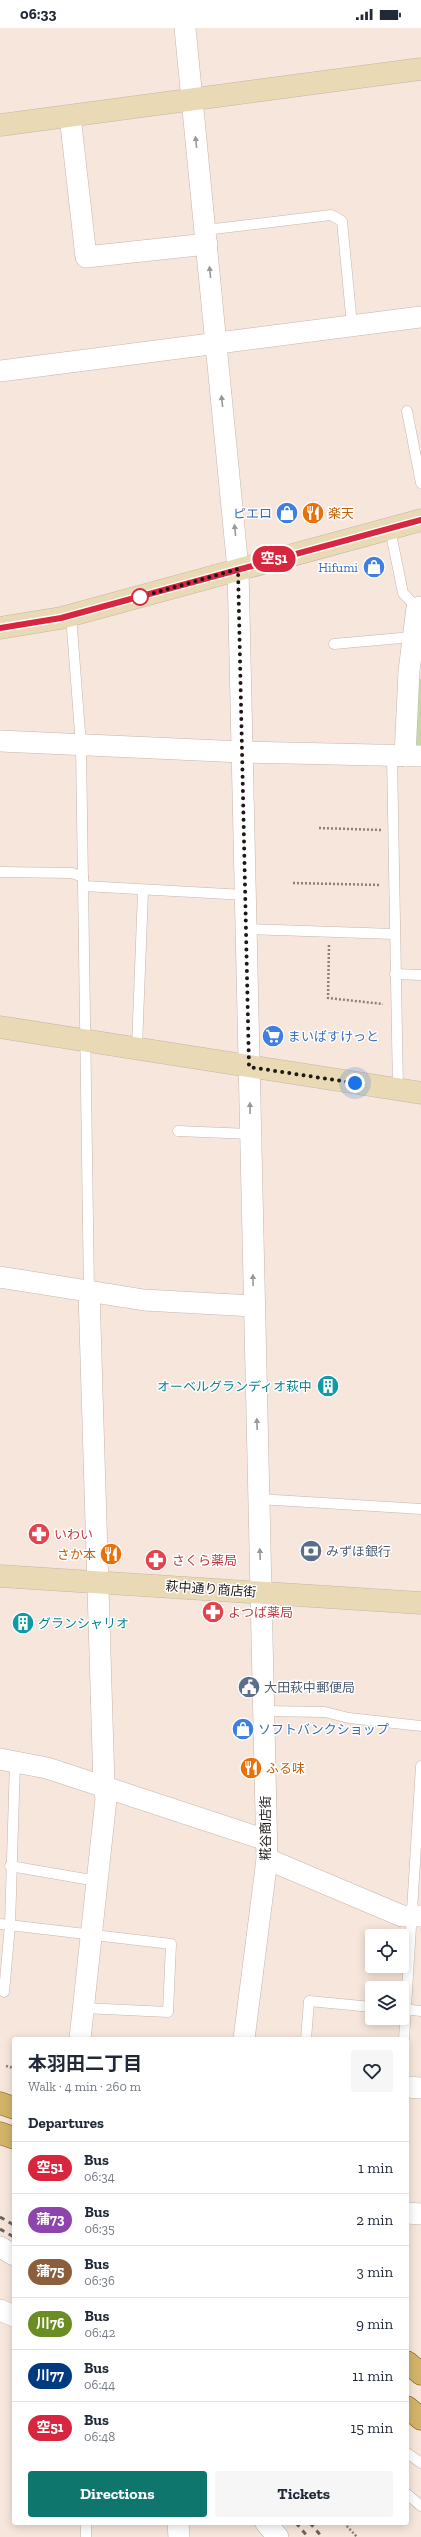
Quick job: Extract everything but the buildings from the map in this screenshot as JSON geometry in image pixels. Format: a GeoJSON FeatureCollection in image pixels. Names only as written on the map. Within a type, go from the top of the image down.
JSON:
{"type":"FeatureCollection","features":[{"type":"Feature","properties":{"kind":"main road"},"geometry":{"type":"LineString","coordinates":[[0,2103],[12,2107]]}},
{"type":"Feature","properties":{"kind":"main road"},"geometry":{"type":"LineString","coordinates":[[0,2133],[12,2137]]}},
{"type":"Feature","properties":{"kind":"main road"},"geometry":{"type":"LineString","coordinates":[[409,2364],[421,2374]]}},
{"type":"Feature","properties":{"kind":"main road"},"geometry":{"type":"LineString","coordinates":[[409,2409],[421,2419]]}},
{"type":"Feature","properties":{"kind":"street","name":"糀谷商店街"},"geometry":{"type":"LineString","coordinates":[[185,28],[238,569],[266,1849],[244,2037]]}},
{"type":"Feature","properties":{"kind":"street"},"geometry":{"type":"LineString","coordinates":[[0,125],[421,69]]}},
{"type":"Feature","properties":{"kind":"street"},"geometry":{"type":"LineString","coordinates":[[70,116],[86,257],[206,237]]}},
{"type":"Feature","properties":{"kind":"street"},"geometry":{"type":"LineString","coordinates":[[0,371],[421,317]]}},
{"type":"Feature","properties":{"kind":"street"},"geometry":{"type":"LineString","coordinates":[[0,628],[71,615],[421,520]]}},
{"type":"Feature","properties":{"kind":"street"},"geometry":{"type":"LineString","coordinates":[[0,741],[81,746],[242,752],[406,756],[415,671],[412,637],[419,607]]}},
{"type":"Feature","properties":{"kind":"street"},"geometry":{"type":"LineString","coordinates":[[0,1026],[137,1047],[249,1067],[421,1093]]}},
{"type":"Feature","properties":{"kind":"street"},"geometry":{"type":"LineString","coordinates":[[0,1277],[144,1300],[253,1306]]}},
{"type":"Feature","properties":{"kind":"street"},"geometry":{"type":"LineString","coordinates":[[80,2037],[106,1799],[104,1785],[89,1292]]}},
{"type":"Feature","properties":{"kind":"street","name":"萩中通り商店街"},"geometry":{"type":"LineString","coordinates":[[0,1576],[98,1582],[261,1601],[421,1603]]}},
{"type":"Feature","properties":{"kind":"street"},"geometry":{"type":"LineString","coordinates":[[8,1760],[47,1768],[104,1785],[266,1849],[402,1916],[416,1916]]}},
{"type":"Feature","properties":{"kind":"street"},"geometry":{"type":"LineString","coordinates":[[409,2087],[421,2088]]}},
{"type":"Feature","properties":{"kind":"street"},"geometry":{"type":"LineString","coordinates":[[409,2213],[421,2214]]}},
{"type":"Feature","properties":{"kind":"street"},"geometry":{"type":"LineString","coordinates":[[0,2247],[12,2254]]}},
{"type":"Feature","properties":{"kind":"street"},"geometry":{"type":"LineString","coordinates":[[0,2310],[12,2315]]}},
{"type":"Feature","properties":{"kind":"street"},"geometry":{"type":"LineString","coordinates":[[178,2525],[178,2537]]}},
{"type":"Feature","properties":{"kind":"street"},"geometry":{"type":"LineString","coordinates":[[268,2525],[278,2537]]}},
{"type":"Feature","properties":{"kind":"lane"},"geometry":{"type":"LineString","coordinates":[[206,237],[331,215],[342,221],[352,325]]}},
{"type":"Feature","properties":{"kind":"lane"},"geometry":{"type":"LineString","coordinates":[[407,411],[421,483]]}},
{"type":"Feature","properties":{"kind":"lane"},"geometry":{"type":"LineString","coordinates":[[390,528],[403,594],[419,607]]}},
{"type":"Feature","properties":{"kind":"lane"},"geometry":{"type":"LineString","coordinates":[[71,615],[81,746],[89,1292]]}},
{"type":"Feature","properties":{"kind":"lane"},"geometry":{"type":"LineString","coordinates":[[334,644],[412,637]]}},
{"type":"Feature","properties":{"kind":"lane"},"geometry":{"type":"LineString","coordinates":[[398,1090],[395,1005],[393,830],[406,756]]}},
{"type":"Feature","properties":{"kind":"lane"},"geometry":{"type":"LineString","coordinates":[[0,872],[72,874],[84,882],[143,890],[245,895]]}},
{"type":"Feature","properties":{"kind":"lane"},"geometry":{"type":"LineString","coordinates":[[137,1047],[143,890]]}},
{"type":"Feature","properties":{"kind":"lane"},"geometry":{"type":"LineString","coordinates":[[246,929],[394,934]]}},
{"type":"Feature","properties":{"kind":"lane"},"geometry":{"type":"LineString","coordinates":[[395,974],[421,975]]}},
{"type":"Feature","properties":{"kind":"lane"},"geometry":{"type":"LineString","coordinates":[[178,1131],[250,1134]]}},
{"type":"Feature","properties":{"kind":"lane"},"geometry":{"type":"LineString","coordinates":[[259,1499],[421,1509]]}},
{"type":"Feature","properties":{"kind":"lane"},"geometry":{"type":"LineString","coordinates":[[264,1711],[325,1712],[349,1718],[421,1726]]}},
{"type":"Feature","properties":{"kind":"lane"},"geometry":{"type":"LineString","coordinates":[[4,1992],[5,1925],[10,1866],[8,1760]]}},
{"type":"Feature","properties":{"kind":"lane"},"geometry":{"type":"LineString","coordinates":[[408,1981],[416,1916],[421,1766]]}},
{"type":"Feature","properties":{"kind":"lane"},"geometry":{"type":"LineString","coordinates":[[10,1866],[97,1881]]}},
{"type":"Feature","properties":{"kind":"lane"},"geometry":{"type":"LineString","coordinates":[[5,1925],[171,1944],[168,2012],[83,2008]]}},
{"type":"Feature","properties":{"kind":"lane"},"geometry":{"type":"LineString","coordinates":[[306,2037],[308,2001],[365,2006]]}},
{"type":"Feature","properties":{"kind":"lane"},"geometry":{"type":"LineString","coordinates":[[409,2010],[421,2011]]}},
{"type":"Feature","properties":{"kind":"lane"},"geometry":{"type":"LineString","coordinates":[[404,2025],[404,2037]]}},
{"type":"Feature","properties":{"kind":"lane"},"geometry":{"type":"LineString","coordinates":[[409,2455],[421,2464]]}},
{"type":"Feature","properties":{"kind":"lane"},"geometry":{"type":"LineString","coordinates":[[409,2496],[421,2506]]}},
{"type":"Feature","properties":{"kind":"lane"},"geometry":{"type":"LineString","coordinates":[[86,2525],[86,2537]]}},
{"type":"Feature","properties":{"kind":"path"},"geometry":{"type":"LineString","coordinates":[[319,828],[393,830]]}},
{"type":"Feature","properties":{"kind":"path"},"geometry":{"type":"LineString","coordinates":[[294,883],[394,885]]}},
{"type":"Feature","properties":{"kind":"path"},"geometry":{"type":"LineString","coordinates":[[329,932],[328,998],[395,1005]]}},
{"type":"Feature","properties":{"kind":"path"},"geometry":{"type":"LineString","coordinates":[[6,2066],[12,2068]]}},
{"type":"Feature","properties":{"kind":"path"},"geometry":{"type":"LineString","coordinates":[[346,2525],[357,2537]]}},
{"type":"Feature","properties":{"kind":"green space"},"geometry":{"type":"Polygon","coordinates":[[[418,679],[421,679],[421,750],[413,749],[418,679]]]}},
{"type":"Feature","properties":{"kind":"railway"},"geometry":{"type":"LineString","coordinates":[[0,2217],[12,2224]]}},
{"type":"Feature","properties":{"kind":"railway"},"geometry":{"type":"LineString","coordinates":[[0,2229],[12,2236]]}},
{"type":"Feature","properties":{"kind":"railway"},"geometry":{"type":"LineString","coordinates":[[298,2525],[308,2537]]}},
{"type":"Feature","properties":{"kind":"railway"},"geometry":{"type":"LineString","coordinates":[[312,2525],[322,2537]]}},
{"type":"Feature","properties":{"kind":"bus line","name":"空51"},"geometry":{"type":"LineString","coordinates":[[0,628],[21,626],[61,618],[421,520]]}},
{"type":"Feature","properties":{"kind":"place","name":"ピエロ"},"geometry":{"type":"Point","coordinates":[287,513]}},
{"type":"Feature","properties":{"kind":"place","name":"楽天"},"geometry":{"type":"Point","coordinates":[313,513]}},
{"type":"Feature","properties":{"kind":"place","name":"Hifumi"},"geometry":{"type":"Point","coordinates":[374,567]}},
{"type":"Feature","properties":{"kind":"place","name":"まいばすけっと"},"geometry":{"type":"Point","coordinates":[273,1036]}},
{"type":"Feature","properties":{"kind":"place","name":"オーベルグランディオ萩中"},"geometry":{"type":"Point","coordinates":[328,1386]}},
{"type":"Feature","properties":{"kind":"place","name":"いわい"},"geometry":{"type":"Point","coordinates":[39,1534]}},
{"type":"Feature","properties":{"kind":"place","name":"みずほ銀行"},"geometry":{"type":"Point","coordinates":[311,1551]}},
{"type":"Feature","properties":{"kind":"place","name":"さか本"},"geometry":{"type":"Point","coordinates":[111,1554]}},
{"type":"Feature","properties":{"kind":"place","name":"さくら薬局"},"geometry":{"type":"Point","coordinates":[156,1560]}},
{"type":"Feature","properties":{"kind":"place","name":"よつば薬局"},"geometry":{"type":"Point","coordinates":[213,1612]}},
{"type":"Feature","properties":{"kind":"place","name":"グランシャリオ"},"geometry":{"type":"Point","coordinates":[23,1623]}},
{"type":"Feature","properties":{"kind":"place","name":"大田萩中郵便局"},"geometry":{"type":"Point","coordinates":[249,1687]}},
{"type":"Feature","properties":{"kind":"place","name":"ソフトバンクショップ"},"geometry":{"type":"Point","coordinates":[243,1729]}},
{"type":"Feature","properties":{"kind":"place","name":"ふる味"},"geometry":{"type":"Point","coordinates":[251,1768]}},
{"type":"Feature","properties":{"kind":"route"},"geometry":{"type":"LineString","coordinates":[[140,597],[238,569],[249,1067],[355,1083]]}}]}
